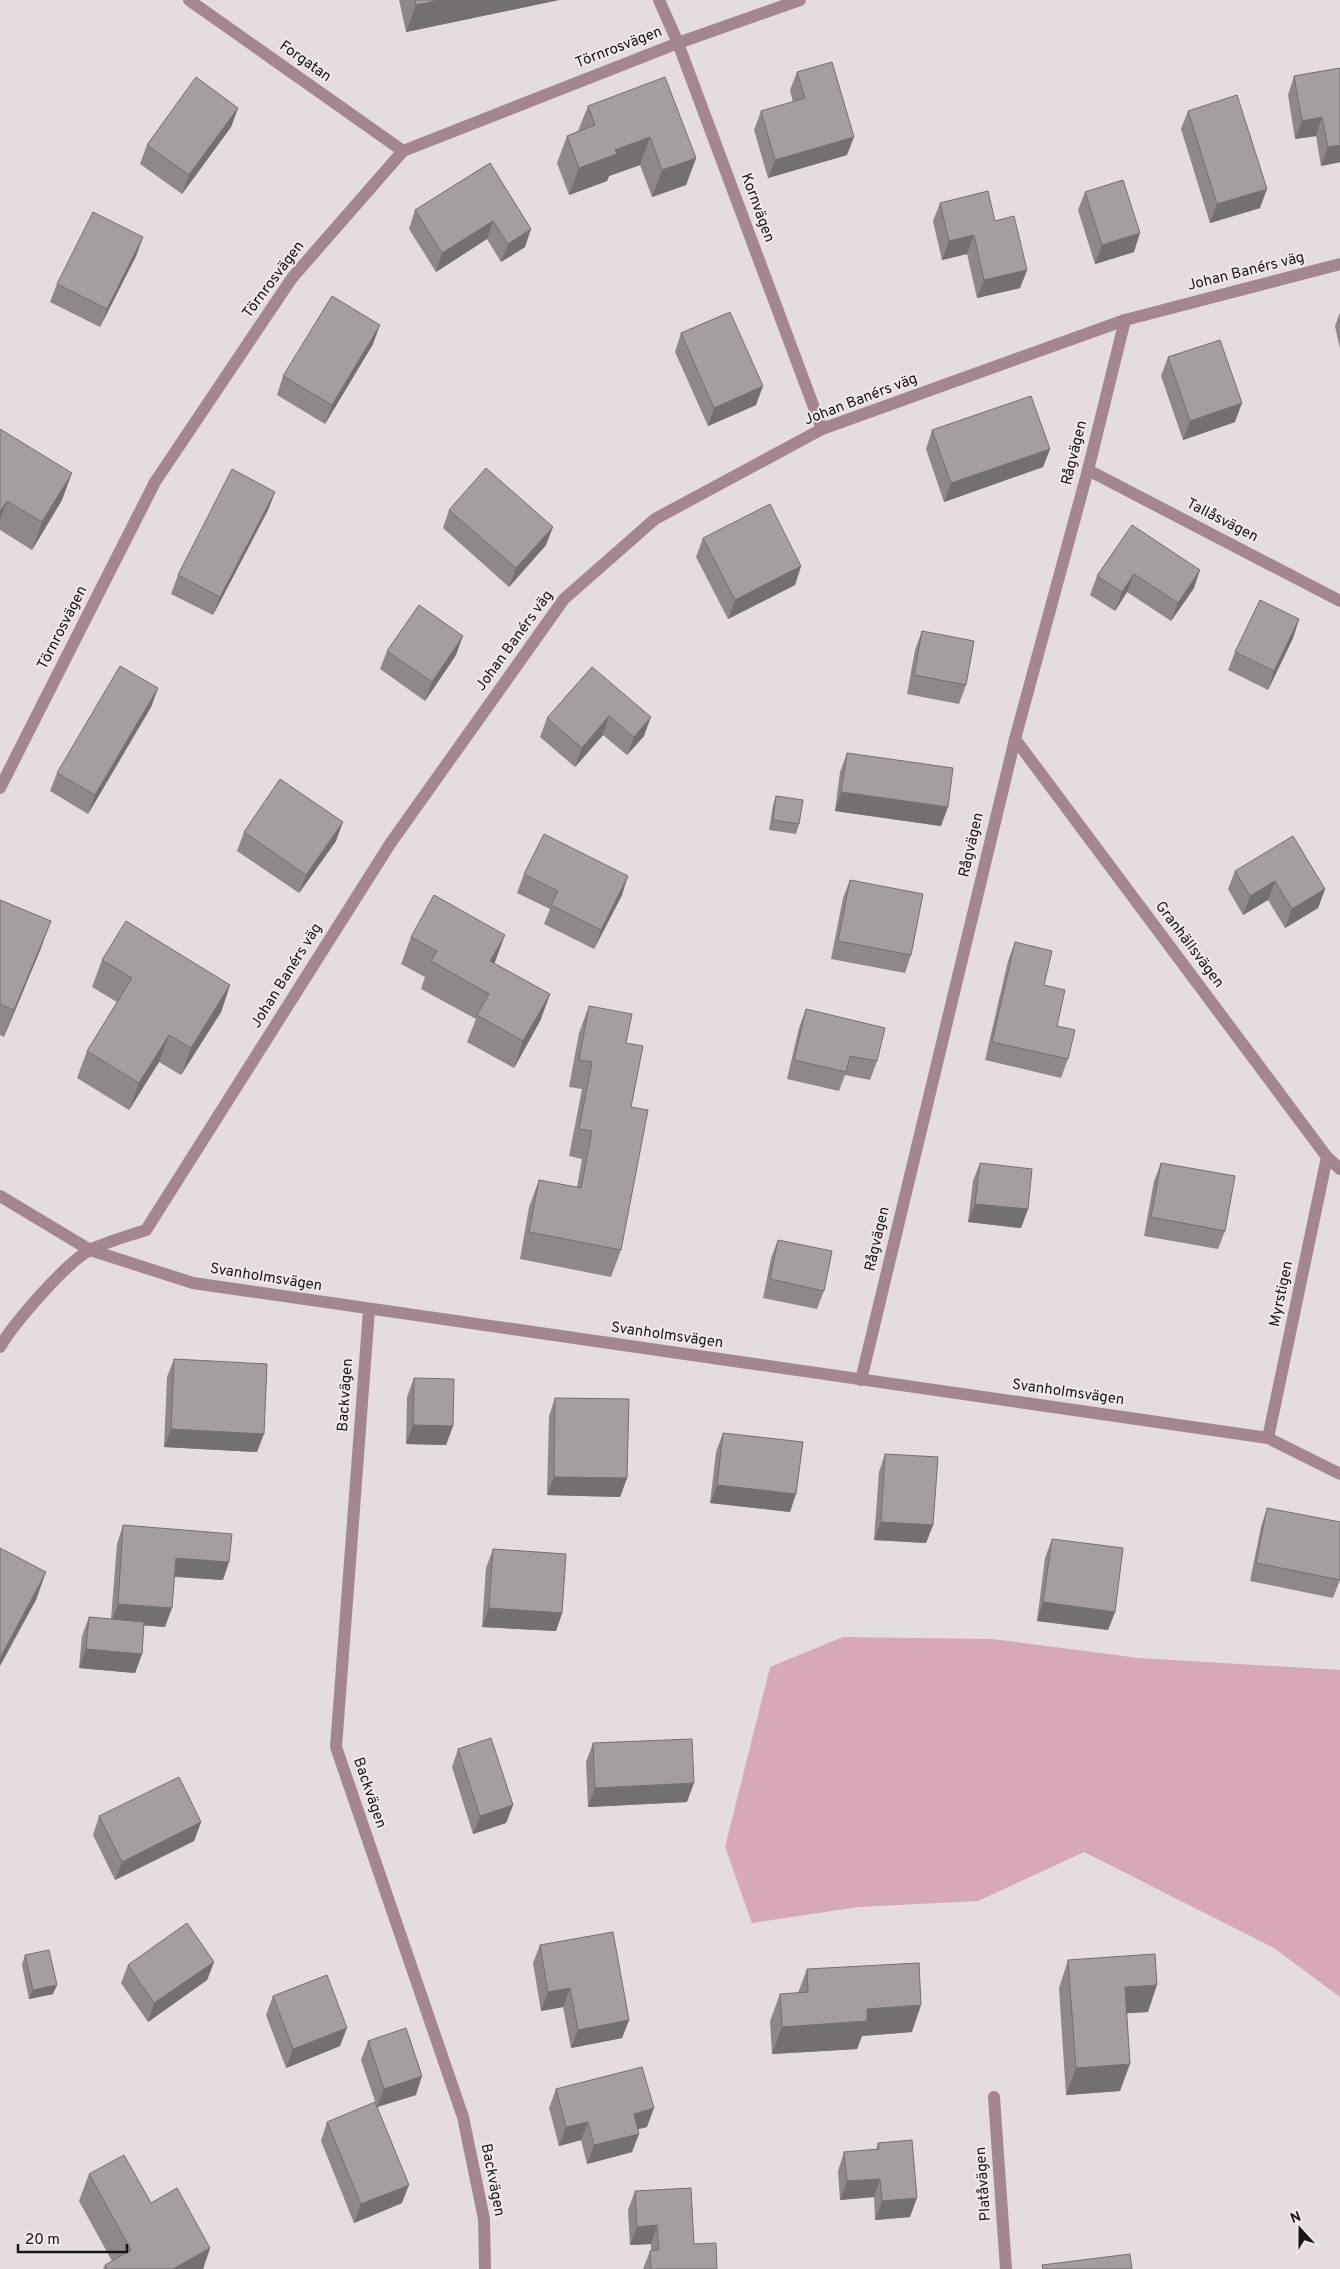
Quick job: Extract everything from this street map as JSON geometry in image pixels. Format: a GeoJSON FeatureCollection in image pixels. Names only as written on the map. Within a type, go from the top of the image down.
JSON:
{"type":"FeatureCollection","features":[{"type":"Feature","properties":{"kind":"street","name":"Forgatan"},"geometry":{"type":"LineString","coordinates":[[188,0],[403,151]]}},
{"type":"Feature","properties":{"kind":"street","name":"Kornvägen"},"geometry":{"type":"LineString","coordinates":[[659,0],[678,43],[822,429]]}},
{"type":"Feature","properties":{"kind":"street","name":"Törnrosvägen"},"geometry":{"type":"LineString","coordinates":[[0,788],[155,482],[292,278],[403,151],[678,43],[800,0]]}},
{"type":"Feature","properties":{"kind":"street","name":"Johan Banérs väg"},"geometry":{"type":"LineString","coordinates":[[0,1347],[8,1333],[60,1275],[90,1250],[146,1230],[390,844],[564,599],[656,519],[822,429],[1125,320],[1340,264]]}},
{"type":"Feature","properties":{"kind":"street","name":"Rågvägen"},"geometry":{"type":"LineString","coordinates":[[861,1380],[1015,739],[1088,470],[1125,320]]}},
{"type":"Feature","properties":{"kind":"street","name":"Tallåsvägen"},"geometry":{"type":"LineString","coordinates":[[1088,470],[1340,601]]}},
{"type":"Feature","properties":{"kind":"street","name":"Granhällsvägen"},"geometry":{"type":"LineString","coordinates":[[1015,739],[1327,1157],[1340,1169]]}},
{"type":"Feature","properties":{"kind":"street","name":"Myrstigen"},"geometry":{"type":"LineString","coordinates":[[1268,1438],[1327,1157]]}},
{"type":"Feature","properties":{"kind":"street","name":"Svanholmsvägen"},"geometry":{"type":"LineString","coordinates":[[0,1196],[90,1250],[193,1283],[369,1310],[1268,1438],[1340,1474]]}},
{"type":"Feature","properties":{"kind":"street","name":"Backvägen"},"geometry":{"type":"LineString","coordinates":[[369,1310],[336,1747],[463,2117],[484,2219],[485,2269]]}},
{"type":"Feature","properties":{"kind":"street","name":"Platåvägen"},"geometry":{"type":"LineString","coordinates":[[994,2097],[1006,2269]]}},
{"type":"Feature","properties":{"kind":"shaded area"},"geometry":{"type":"Polygon","coordinates":[[[843,1637],[992,1639],[1139,1658],[1340,1670],[1340,1997],[1274,1948],[1084,1852],[978,1901],[858,1907],[752,1923],[725,1847],[770,1667],[843,1637]]]}},
{"type":"Feature","properties":{"kind":"building"},"geometry":{"type":"Polygon","coordinates":[[[415,0],[440,0],[416,5],[415,0]]]}},
{"type":"Feature","properties":{"kind":"building"},"geometry":{"type":"Polygon","coordinates":[[[832,62],[854,137],[775,160],[761,111],[805,98],[797,72],[832,62]]]}},
{"type":"Feature","properties":{"kind":"building"},"geometry":{"type":"Polygon","coordinates":[[[1340,68],[1340,145],[1328,147],[1322,117],[1302,121],[1294,76],[1340,68]]]}},
{"type":"Feature","properties":{"kind":"building"},"geometry":{"type":"Polygon","coordinates":[[[196,77],[238,108],[189,175],[147,145],[196,77]]]}},
{"type":"Feature","properties":{"kind":"building"},"geometry":{"type":"Polygon","coordinates":[[[665,77],[696,158],[662,170],[650,137],[615,150],[617,154],[579,168],[567,136],[595,125],[588,106],[665,77]]]}},
{"type":"Feature","properties":{"kind":"building"},"geometry":{"type":"Polygon","coordinates":[[[1237,95],[1267,189],[1217,204],[1188,111],[1237,95]]]}},
{"type":"Feature","properties":{"kind":"building"},"geometry":{"type":"Polygon","coordinates":[[[490,163],[531,229],[508,244],[493,221],[442,253],[415,210],[490,163]]]}},
{"type":"Feature","properties":{"kind":"building"},"geometry":{"type":"Polygon","coordinates":[[[1123,180],[1140,233],[1102,245],[1085,192],[1123,180]]]}},
{"type":"Feature","properties":{"kind":"building"},"geometry":{"type":"Polygon","coordinates":[[[988,191],[995,221],[1014,216],[1027,270],[984,280],[974,235],[949,241],[940,203],[988,191]]]}},
{"type":"Feature","properties":{"kind":"building"},"geometry":{"type":"Polygon","coordinates":[[[93,212],[143,237],[107,309],[57,284],[93,212]]]}},
{"type":"Feature","properties":{"kind":"building"},"geometry":{"type":"Polygon","coordinates":[[[332,296],[380,325],[332,405],[283,376],[332,296]]]}},
{"type":"Feature","properties":{"kind":"building"},"geometry":{"type":"Polygon","coordinates":[[[730,312],[763,386],[714,408],[681,333],[730,312]]]}},
{"type":"Feature","properties":{"kind":"building"},"geometry":{"type":"Polygon","coordinates":[[[1220,340],[1242,403],[1190,421],[1168,357],[1220,340]]]}},
{"type":"Feature","properties":{"kind":"building"},"geometry":{"type":"Polygon","coordinates":[[[1031,396],[1050,449],[951,483],[932,430],[1031,396]]]}},
{"type":"Feature","properties":{"kind":"building"},"geometry":{"type":"Polygon","coordinates":[[[0,429],[72,473],[42,522],[7,501],[0,512],[0,429]]]}},
{"type":"Feature","properties":{"kind":"building"},"geometry":{"type":"Polygon","coordinates":[[[486,468],[553,527],[516,568],[449,510],[486,468]]]}},
{"type":"Feature","properties":{"kind":"building"},"geometry":{"type":"Polygon","coordinates":[[[232,469],[275,492],[220,597],[178,575],[232,469]]]}},
{"type":"Feature","properties":{"kind":"building"},"geometry":{"type":"Polygon","coordinates":[[[770,504],[801,566],[735,600],[703,538],[770,504]]]}},
{"type":"Feature","properties":{"kind":"building"},"geometry":{"type":"Polygon","coordinates":[[[1132,525],[1200,570],[1178,603],[1134,574],[1122,592],[1097,576],[1132,525]]]}},
{"type":"Feature","properties":{"kind":"building"},"geometry":{"type":"Polygon","coordinates":[[[1260,600],[1299,619],[1274,671],[1235,652],[1260,600]]]}},
{"type":"Feature","properties":{"kind":"building"},"geometry":{"type":"Polygon","coordinates":[[[419,605],[463,636],[432,682],[387,651],[419,605]]]}},
{"type":"Feature","properties":{"kind":"building"},"geometry":{"type":"Polygon","coordinates":[[[922,631],[974,641],[966,685],[914,675],[922,631]]]}},
{"type":"Feature","properties":{"kind":"building"},"geometry":{"type":"Polygon","coordinates":[[[120,666],[158,688],[95,795],[57,773],[120,666]]]}},
{"type":"Feature","properties":{"kind":"building"},"geometry":{"type":"Polygon","coordinates":[[[592,667],[651,717],[634,737],[609,716],[582,748],[547,718],[592,667]]]}},
{"type":"Feature","properties":{"kind":"building"},"geometry":{"type":"Polygon","coordinates":[[[847,753],[953,768],[948,807],[841,792],[847,753]]]}},
{"type":"Feature","properties":{"kind":"building"},"geometry":{"type":"Polygon","coordinates":[[[280,779],[343,822],[306,875],[244,832],[280,779]]]}},
{"type":"Feature","properties":{"kind":"building"},"geometry":{"type":"Polygon","coordinates":[[[776,796],[803,800],[799,824],[773,820],[776,796]]]}},
{"type":"Feature","properties":{"kind":"building"},"geometry":{"type":"Polygon","coordinates":[[[544,834],[628,876],[601,930],[551,905],[558,891],[524,874],[544,834]]]}},
{"type":"Feature","properties":{"kind":"building"},"geometry":{"type":"Polygon","coordinates":[[[1293,836],[1325,889],[1292,909],[1275,881],[1250,896],[1235,871],[1293,836]]]}},
{"type":"Feature","properties":{"kind":"building"},"geometry":{"type":"Polygon","coordinates":[[[850,880],[923,894],[911,955],[838,941],[850,880]]]}},
{"type":"Feature","properties":{"kind":"building"},"geometry":{"type":"Polygon","coordinates":[[[434,895],[505,935],[490,961],[550,994],[523,1041],[477,1015],[489,994],[431,961],[437,951],[411,937],[434,895]]]}},
{"type":"Feature","properties":{"kind":"building"},"geometry":{"type":"Polygon","coordinates":[[[0,900],[51,921],[14,1010],[0,1004],[0,900]]]}},
{"type":"Feature","properties":{"kind":"building"},"geometry":{"type":"Polygon","coordinates":[[[126,921],[230,985],[191,1048],[169,1035],[139,1083],[87,1051],[132,978],[102,960],[126,921]]]}},
{"type":"Feature","properties":{"kind":"building"},"geometry":{"type":"Polygon","coordinates":[[[1015,942],[1052,951],[1044,985],[1065,990],[1057,1026],[1075,1030],[1068,1059],[992,1042],[1015,942]]]}},
{"type":"Feature","properties":{"kind":"building"},"geometry":{"type":"Polygon","coordinates":[[[589,1006],[632,1014],[626,1043],[643,1046],[631,1107],[648,1110],[621,1250],[529,1232],[539,1180],[581,1188],[592,1131],[579,1129],[592,1062],[579,1060],[589,1006]]]}},
{"type":"Feature","properties":{"kind":"building"},"geometry":{"type":"Polygon","coordinates":[[[806,1009],[885,1028],[877,1061],[850,1056],[846,1072],[794,1060],[806,1009]]]}},
{"type":"Feature","properties":{"kind":"building"},"geometry":{"type":"Polygon","coordinates":[[[980,1163],[1032,1169],[1028,1209],[975,1204],[980,1163]]]}},
{"type":"Feature","properties":{"kind":"building"},"geometry":{"type":"Polygon","coordinates":[[[1161,1163],[1235,1176],[1225,1231],[1151,1217],[1161,1163]]]}},
{"type":"Feature","properties":{"kind":"building"},"geometry":{"type":"Polygon","coordinates":[[[778,1240],[832,1251],[824,1291],[770,1279],[778,1240]]]}},
{"type":"Feature","properties":{"kind":"building"},"geometry":{"type":"Polygon","coordinates":[[[174,1359],[267,1364],[264,1434],[171,1429],[174,1359]]]}},
{"type":"Feature","properties":{"kind":"building"},"geometry":{"type":"Polygon","coordinates":[[[414,1378],[454,1379],[453,1426],[413,1425],[414,1378]]]}},
{"type":"Feature","properties":{"kind":"building"},"geometry":{"type":"Polygon","coordinates":[[[555,1398],[629,1399],[627,1478],[554,1477],[555,1398]]]}},
{"type":"Feature","properties":{"kind":"building"},"geometry":{"type":"Polygon","coordinates":[[[723,1433],[803,1442],[796,1494],[717,1485],[723,1433]]]}},
{"type":"Feature","properties":{"kind":"building"},"geometry":{"type":"Polygon","coordinates":[[[885,1454],[938,1457],[933,1525],[881,1522],[885,1454]]]}},
{"type":"Feature","properties":{"kind":"building"},"geometry":{"type":"Polygon","coordinates":[[[1267,1508],[1340,1522],[1340,1580],[1256,1563],[1267,1508]]]}},
{"type":"Feature","properties":{"kind":"building"},"geometry":{"type":"Polygon","coordinates":[[[123,1525],[232,1534],[229,1562],[176,1558],[172,1608],[118,1604],[123,1525]]]}},
{"type":"Feature","properties":{"kind":"building"},"geometry":{"type":"Polygon","coordinates":[[[1052,1539],[1123,1548],[1115,1612],[1043,1602],[1052,1539]]]}},
{"type":"Feature","properties":{"kind":"building"},"geometry":{"type":"Polygon","coordinates":[[[0,1548],[46,1572],[0,1658],[0,1548]]]}},
{"type":"Feature","properties":{"kind":"building"},"geometry":{"type":"Polygon","coordinates":[[[493,1549],[566,1554],[562,1613],[489,1608],[493,1549]]]}},
{"type":"Feature","properties":{"kind":"building"},"geometry":{"type":"Polygon","coordinates":[[[89,1617],[144,1622],[142,1654],[86,1649],[89,1617]]]}},
{"type":"Feature","properties":{"kind":"building"},"geometry":{"type":"Polygon","coordinates":[[[491,1738],[513,1805],[480,1816],[458,1749],[491,1738]]]}},
{"type":"Feature","properties":{"kind":"building"},"geometry":{"type":"Polygon","coordinates":[[[692,1739],[694,1783],[595,1788],[593,1743],[692,1739]]]}},
{"type":"Feature","properties":{"kind":"building"},"geometry":{"type":"Polygon","coordinates":[[[179,1777],[201,1822],[122,1862],[99,1816],[179,1777]]]}},
{"type":"Feature","properties":{"kind":"building"},"geometry":{"type":"Polygon","coordinates":[[[187,1923],[214,1962],[154,2003],[128,1965],[187,1923]]]}},
{"type":"Feature","properties":{"kind":"building"},"geometry":{"type":"Polygon","coordinates":[[[613,1932],[629,2020],[578,2030],[570,1988],[548,1992],[540,1945],[613,1932]]]}},
{"type":"Feature","properties":{"kind":"building"},"geometry":{"type":"Polygon","coordinates":[[[49,1950],[57,1985],[33,1990],[25,1955],[49,1950]]]}},
{"type":"Feature","properties":{"kind":"building"},"geometry":{"type":"Polygon","coordinates":[[[1155,1954],[1157,1985],[1125,1987],[1130,2064],[1076,2068],[1068,1960],[1155,1954]]]}},
{"type":"Feature","properties":{"kind":"building"},"geometry":{"type":"Polygon","coordinates":[[[919,1963],[921,2005],[867,2009],[867,2021],[782,2027],[780,1994],[808,1992],[807,1969],[919,1963]]]}},
{"type":"Feature","properties":{"kind":"building"},"geometry":{"type":"Polygon","coordinates":[[[327,1975],[347,2028],[293,2049],[273,1996],[327,1975]]]}},
{"type":"Feature","properties":{"kind":"building"},"geometry":{"type":"Polygon","coordinates":[[[406,2028],[422,2076],[384,2089],[368,2041],[406,2028]]]}},
{"type":"Feature","properties":{"kind":"building"},"geometry":{"type":"Polygon","coordinates":[[[642,2067],[654,2108],[634,2114],[639,2134],[594,2145],[588,2122],[566,2127],[556,2089],[642,2067]]]}},
{"type":"Feature","properties":{"kind":"building"},"geometry":{"type":"Polygon","coordinates":[[[375,2102],[409,2185],[361,2204],[327,2122],[375,2102]]]}},
{"type":"Feature","properties":{"kind":"building"},"geometry":{"type":"Polygon","coordinates":[[[912,2140],[917,2198],[882,2201],[880,2179],[847,2181],[844,2152],[879,2149],[878,2143],[912,2140]]]}},
{"type":"Feature","properties":{"kind":"building"},"geometry":{"type":"Polygon","coordinates":[[[124,2155],[151,2203],[177,2188],[210,2248],[173,2269],[107,2269],[105,2265],[131,2250],[89,2174],[124,2155]]]}},
{"type":"Feature","properties":{"kind":"building"},"geometry":{"type":"Polygon","coordinates":[[[691,2188],[694,2244],[716,2243],[717,2269],[651,2269],[650,2251],[659,2250],[657,2225],[637,2227],[635,2191],[691,2188]]]}},
{"type":"Feature","properties":{"kind":"building"},"geometry":{"type":"Polygon","coordinates":[[[1130,2254],[1132,2269],[1043,2269],[1042,2265],[1130,2254]]]}}]}
